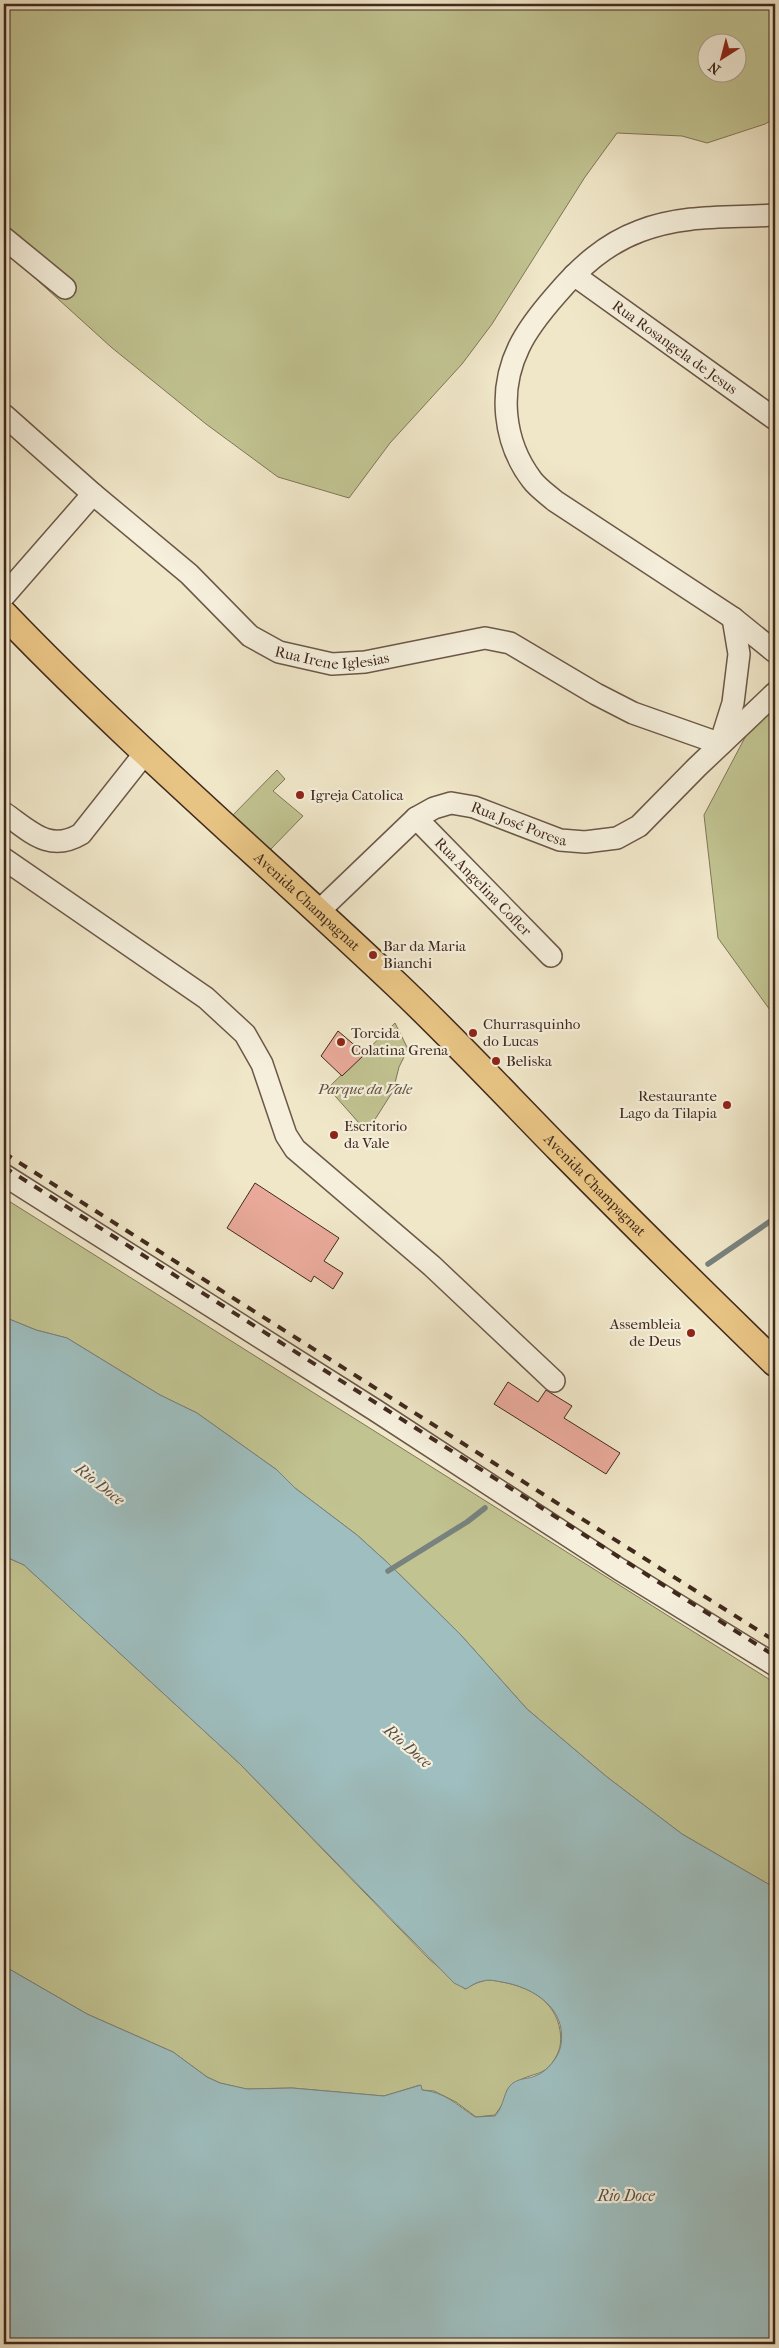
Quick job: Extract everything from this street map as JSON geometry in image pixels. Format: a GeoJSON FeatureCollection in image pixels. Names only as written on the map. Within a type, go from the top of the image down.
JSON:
{"type":"FeatureCollection","features":[{"type":"Feature","properties":{"kind":"main road","name":"Avenida Champagnat"},"geometry":{"type":"LineString","coordinates":[[4,614],[145,753],[319,911],[400,988],[629,1220],[775,1363]]}},
{"type":"Feature","properties":{"kind":"street"},"geometry":{"type":"LineString","coordinates":[[775,215],[702,217],[659,224],[619,240],[597,254],[574,275],[540,313],[518,347],[510,373],[506,396],[507,426],[514,450],[534,482],[555,501],[733,618],[775,652]]}},
{"type":"Feature","properties":{"kind":"street"},"geometry":{"type":"LineString","coordinates":[[4,238],[65,288]]}},
{"type":"Feature","properties":{"kind":"street","name":"Rua Rosangela de Jesus"},"geometry":{"type":"LineString","coordinates":[[574,275],[775,419]]}},
{"type":"Feature","properties":{"kind":"street","name":"Rua Irene Iglesias"},"geometry":{"type":"LineString","coordinates":[[4,415],[93,494],[189,574],[250,636],[279,652],[332,664],[365,662],[485,638],[496,638],[510,643],[596,694],[633,713],[721,744]]}},
{"type":"Feature","properties":{"kind":"street"},"geometry":{"type":"LineString","coordinates":[[4,596],[93,494]]}},
{"type":"Feature","properties":{"kind":"street"},"geometry":{"type":"LineString","coordinates":[[721,744],[733,703],[739,654],[733,618]]}},
{"type":"Feature","properties":{"kind":"street","name":"Rua José Poresa"},"geometry":{"type":"LineString","coordinates":[[319,911],[416,818],[434,808],[450,803],[474,807],[560,840],[585,842],[617,838],[639,826],[775,693]]}},
{"type":"Feature","properties":{"kind":"street"},"geometry":{"type":"LineString","coordinates":[[4,813],[32,833],[55,842],[70,841],[81,834],[145,753]]}},
{"type":"Feature","properties":{"kind":"street","name":"Rua Angelina Cofler"},"geometry":{"type":"LineString","coordinates":[[416,818],[551,956]]}},
{"type":"Feature","properties":{"kind":"street"},"geometry":{"type":"LineString","coordinates":[[4,859],[206,998],[245,1034],[262,1064],[286,1135],[295,1149],[489,1317],[554,1381]]}},
{"type":"Feature","properties":{"kind":"street"},"geometry":{"type":"LineString","coordinates":[[4,1175],[375,1410],[619,1569],[775,1665]]}},
{"type":"Feature","properties":{"kind":"green space"},"geometry":{"type":"Polygon","coordinates":[[[4,4],[775,4],[775,118],[765,124],[707,143],[682,136],[617,133],[585,177],[492,324],[462,364],[390,443],[349,498],[278,477],[206,424],[111,347],[4,250],[4,4]]]}},
{"type":"Feature","properties":{"kind":"green space"},"geometry":{"type":"Polygon","coordinates":[[[775,690],[775,1017],[718,938],[704,815],[769,692],[775,690]]]}},
{"type":"Feature","properties":{"kind":"green space"},"geometry":{"type":"Polygon","coordinates":[[[277,770],[285,779],[273,791],[303,816],[268,852],[231,817],[277,770]]]}},
{"type":"Feature","properties":{"kind":"green space","name":"Parque da Vale"},"geometry":{"type":"Polygon","coordinates":[[[395,1023],[408,1049],[399,1067],[393,1091],[367,1132],[328,1088],[395,1023]]]}},
{"type":"Feature","properties":{"kind":"green space"},"geometry":{"type":"Polygon","coordinates":[[[4,1198],[775,1683],[775,1888],[682,1834],[607,1777],[527,1709],[460,1634],[389,1564],[357,1535],[295,1488],[277,1470],[197,1413],[160,1395],[67,1338],[36,1330],[9,1319],[4,1311],[4,1198]]]}},
{"type":"Feature","properties":{"kind":"green space"},"geometry":{"type":"Polygon","coordinates":[[[4,1556],[24,1565],[240,1764],[429,1959],[465,1989],[488,1980],[495,1981],[522,1988],[540,1997],[547,2003],[557,2020],[561,2039],[557,2055],[549,2067],[542,2072],[520,2080],[507,2090],[504,2102],[495,2115],[476,2117],[456,2102],[434,2091],[422,2090],[420,2085],[384,2096],[292,2088],[246,2089],[220,2083],[207,2077],[173,2052],[87,2014],[4,1966],[4,1556]]]}},
{"type":"Feature","properties":{"kind":"water","name":"Rio Doce"},"geometry":{"type":"Polygon","coordinates":[[[4,1311],[9,1319],[36,1330],[67,1338],[160,1395],[197,1413],[277,1470],[295,1488],[357,1535],[389,1564],[460,1634],[527,1709],[607,1777],[682,1834],[775,1888],[775,2344],[4,2344],[4,1966],[87,2014],[173,2052],[207,2077],[220,2083],[247,2089],[292,2088],[384,2096],[421,2085],[422,2090],[444,2096],[475,2117],[495,2116],[501,2107],[507,2090],[513,2083],[535,2076],[548,2068],[560,2050],[561,2032],[559,2020],[553,2010],[536,1994],[514,1985],[490,1980],[478,1982],[466,1989],[454,1983],[240,1764],[24,1565],[4,1556],[4,1311]]]}},
{"type":"Feature","properties":{"kind":"building","name":"Torcida Colatina Grena"},"geometry":{"type":"Polygon","coordinates":[[[338,1031],[365,1054],[342,1076],[321,1056],[338,1031]]]}},
{"type":"Feature","properties":{"kind":"building"},"geometry":{"type":"Polygon","coordinates":[[[255,1183],[339,1238],[324,1261],[343,1273],[333,1289],[314,1276],[311,1282],[227,1228],[255,1183]]]}},
{"type":"Feature","properties":{"kind":"building"},"geometry":{"type":"Polygon","coordinates":[[[508,1382],[538,1402],[546,1390],[572,1406],[564,1418],[620,1453],[606,1474],[494,1404],[508,1382]]]}},
{"type":"Feature","properties":{"kind":"waterway"},"geometry":{"type":"LineString","coordinates":[[708,1264],[775,1218]]}},
{"type":"Feature","properties":{"kind":"waterway"},"geometry":{"type":"LineString","coordinates":[[388,1571],[467,1522],[485,1508]]}},
{"type":"Feature","properties":{"kind":"railway"},"geometry":{"type":"LineString","coordinates":[[4,1153],[775,1641]]}},
{"type":"Feature","properties":{"kind":"railway"},"geometry":{"type":"LineString","coordinates":[[4,1167],[775,1656]]}},
{"type":"Feature","properties":{"kind":"place","name":"Igreja Catolica"},"geometry":{"type":"Point","coordinates":[300,795]}},
{"type":"Feature","properties":{"kind":"place","name":"Bar da Maria Bianchi"},"geometry":{"type":"Point","coordinates":[373,955]}},
{"type":"Feature","properties":{"kind":"place","name":"Churrasquinho do Lucas"},"geometry":{"type":"Point","coordinates":[473,1033]}},
{"type":"Feature","properties":{"kind":"place","name":"Torcida Colatina Grena"},"geometry":{"type":"Point","coordinates":[341,1042]}},
{"type":"Feature","properties":{"kind":"place","name":"Beliska"},"geometry":{"type":"Point","coordinates":[496,1061]}},
{"type":"Feature","properties":{"kind":"place","name":"Restaurante Lago da Tilapia"},"geometry":{"type":"Point","coordinates":[727,1105]}},
{"type":"Feature","properties":{"kind":"place","name":"Escritorio da Vale"},"geometry":{"type":"Point","coordinates":[334,1135]}},
{"type":"Feature","properties":{"kind":"place","name":"Assembleia de Deus"},"geometry":{"type":"Point","coordinates":[691,1333]}}]}
